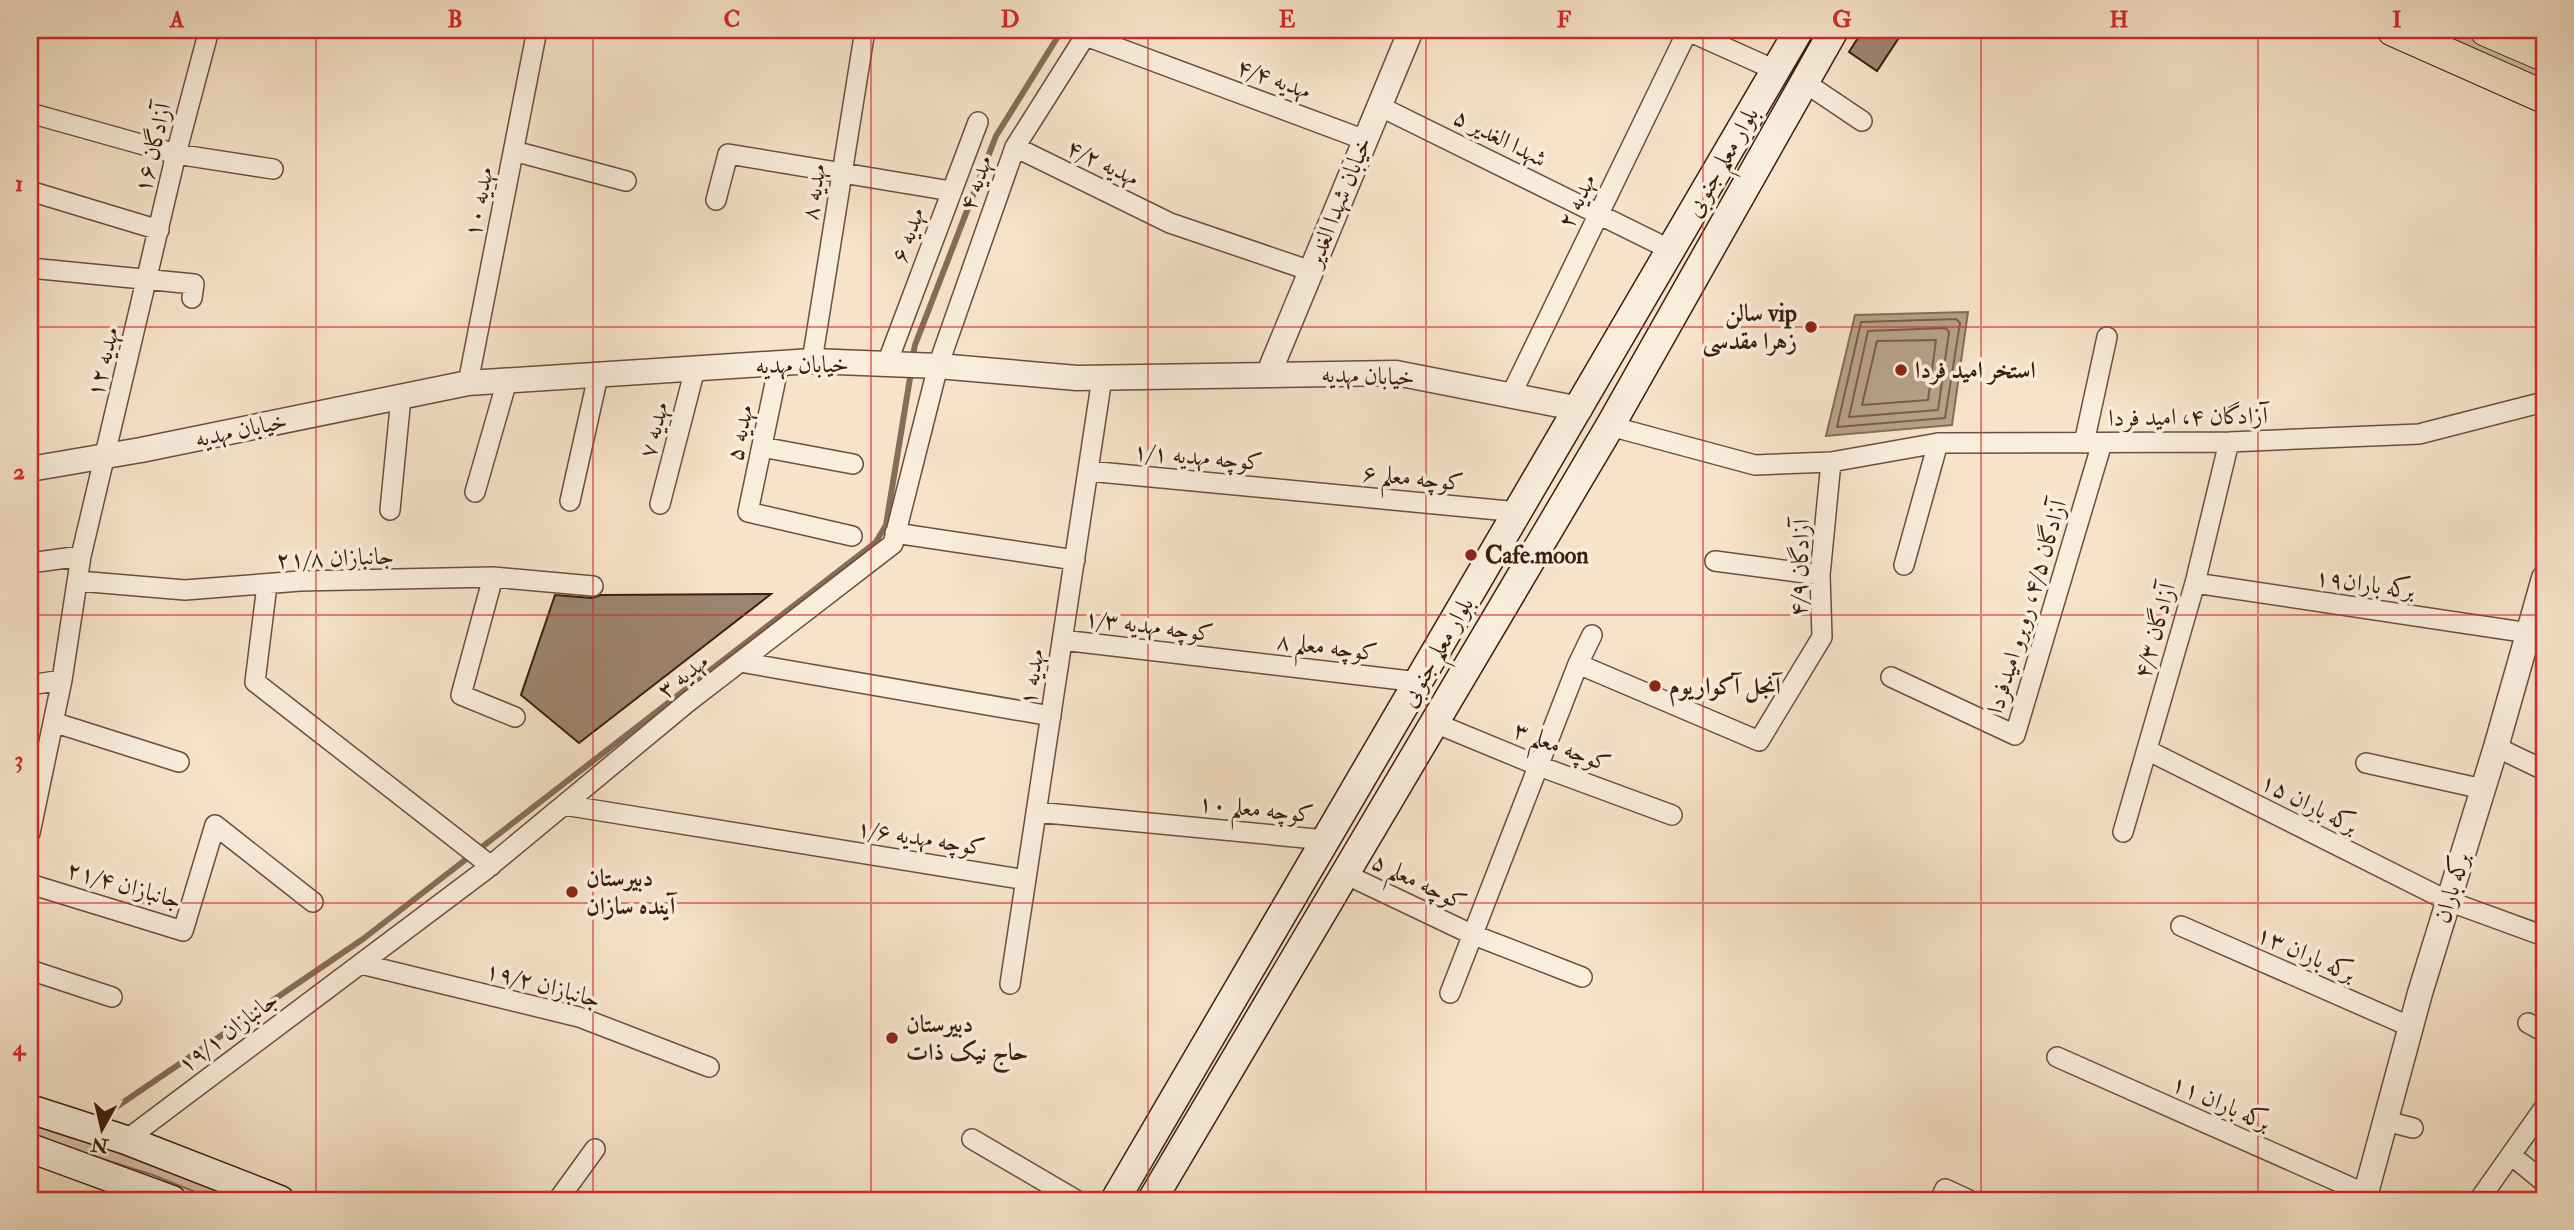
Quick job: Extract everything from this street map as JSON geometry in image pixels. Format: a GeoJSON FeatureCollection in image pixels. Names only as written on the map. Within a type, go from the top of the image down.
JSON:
{"type":"FeatureCollection","features":[{"type":"Feature","properties":{"kind":"main road","name":"بلوار معلم جنوبی"},"geometry":{"type":"LineString","coordinates":[[1115,1200],[1580,409],[1799,30]]}},
{"type":"Feature","properties":{"kind":"main road","name":"بلوار معلم جنوبی"},"geometry":{"type":"LineString","coordinates":[[1152,1200],[1610,426],[1834,30]]}},
{"type":"Feature","properties":{"kind":"main road"},"geometry":{"type":"LineString","coordinates":[[2393,30],[2544,97]]}},
{"type":"Feature","properties":{"kind":"main road"},"geometry":{"type":"LineString","coordinates":[[2486,30],[2540,45]]}},
{"type":"Feature","properties":{"kind":"main road"},"geometry":{"type":"LineString","coordinates":[[1707,188],[1736,203]]}},
{"type":"Feature","properties":{"kind":"main road"},"geometry":{"type":"LineString","coordinates":[[30,1109],[126,1140],[280,1200]]}},
{"type":"Feature","properties":{"kind":"main road"},"geometry":{"type":"LineString","coordinates":[[30,1148],[172,1200]]}},
{"type":"Feature","properties":{"kind":"street","name":"آزادگان ۱۶"},"geometry":{"type":"LineString","coordinates":[[148,279],[176,154],[209,30]]}},
{"type":"Feature","properties":{"kind":"street","name":"مهدیه ۱۰"},"geometry":{"type":"LineString","coordinates":[[468,383],[537,30]]}},
{"type":"Feature","properties":{"kind":"street","name":"مهدیه ۸"},"geometry":{"type":"LineString","coordinates":[[812,361],[865,30]]}},
{"type":"Feature","properties":{"kind":"street","name":"خیابان شهدا الغدیر"},"geometry":{"type":"LineString","coordinates":[[1268,375],[1411,30]]}},
{"type":"Feature","properties":{"kind":"street"},"geometry":{"type":"LineString","coordinates":[[1687,30],[1775,70]]}},
{"type":"Feature","properties":{"kind":"street","name":"مهدیه ۲"},"geometry":{"type":"LineString","coordinates":[[1511,394],[1687,30]]}},
{"type":"Feature","properties":{"kind":"street","name":"مهدیه ۴/۴"},"geometry":{"type":"LineString","coordinates":[[1087,33],[1365,139]]}},
{"type":"Feature","properties":{"kind":"street","name":"مهدیه ۴"},"geometry":{"type":"LineString","coordinates":[[938,366],[1015,148],[1087,33]]}},
{"type":"Feature","properties":{"kind":"street"},"geometry":{"type":"LineString","coordinates":[[1804,82],[1862,121]]}},
{"type":"Feature","properties":{"kind":"street","name":"شهدا الغدیر ۵"},"geometry":{"type":"LineString","coordinates":[[1379,106],[1671,250]]}},
{"type":"Feature","properties":{"kind":"street"},"geometry":{"type":"LineString","coordinates":[[30,113],[176,154],[273,169]]}},
{"type":"Feature","properties":{"kind":"street","name":"مهدیه ۶"},"geometry":{"type":"LineString","coordinates":[[886,366],[978,122]]}},
{"type":"Feature","properties":{"kind":"street","name":"مهدیه ۴/۲"},"geometry":{"type":"LineString","coordinates":[[1015,148],[1170,223],[1311,271]]}},
{"type":"Feature","properties":{"kind":"street"},"geometry":{"type":"LineString","coordinates":[[514,151],[626,180]]}},
{"type":"Feature","properties":{"kind":"street"},"geometry":{"type":"LineString","coordinates":[[716,200],[728,154],[951,191]]}},
{"type":"Feature","properties":{"kind":"street"},"geometry":{"type":"LineString","coordinates":[[30,191],[159,230]]}},
{"type":"Feature","properties":{"kind":"street"},"geometry":{"type":"LineString","coordinates":[[30,268],[194,284],[192,298]]}},
{"type":"Feature","properties":{"kind":"street","name":"مهدیه ۱۲"},"geometry":{"type":"LineString","coordinates":[[31,820],[62,680],[82,556],[148,279]]}},
{"type":"Feature","properties":{"kind":"street"},"geometry":{"type":"LineString","coordinates":[[2093,443],[2106,337]]}},
{"type":"Feature","properties":{"kind":"street","name":"خیابان مهدیه"},"geometry":{"type":"LineString","coordinates":[[30,469],[105,457],[468,383],[812,361],[1102,377],[1396,373],[1580,409]]}},
{"type":"Feature","properties":{"kind":"street","name":"مهدیه ۵"},"geometry":{"type":"LineString","coordinates":[[779,364],[748,512],[852,536]]}},
{"type":"Feature","properties":{"kind":"street","name":"مهدیه ۳"},"geometry":{"type":"LineString","coordinates":[[361,964],[491,866],[740,662],[893,544],[938,366]]}},
{"type":"Feature","properties":{"kind":"street","name":"مهدیه ۷"},"geometry":{"type":"LineString","coordinates":[[660,504],[695,369]]}},
{"type":"Feature","properties":{"kind":"street"},"geometry":{"type":"LineString","coordinates":[[570,502],[598,376]]}},
{"type":"Feature","properties":{"kind":"street","name":"مهدیه ۱"},"geometry":{"type":"LineString","coordinates":[[1010,984],[1102,377]]}},
{"type":"Feature","properties":{"kind":"street"},"geometry":{"type":"LineString","coordinates":[[475,492],[507,381]]}},
{"type":"Feature","properties":{"kind":"street"},"geometry":{"type":"LineString","coordinates":[[390,510],[401,397]]}},
{"type":"Feature","properties":{"kind":"street","name":"آزادگان ۴، امید فردا"},"geometry":{"type":"LineString","coordinates":[[1610,426],[1755,465],[1831,462],[1938,443],[2229,442],[2419,434],[2544,402]]}},
{"type":"Feature","properties":{"kind":"street","name":"آزادگان ۴/۳"},"geometry":{"type":"LineString","coordinates":[[2123,832],[2194,583],[2229,442]]}},
{"type":"Feature","properties":{"kind":"street"},"geometry":{"type":"LineString","coordinates":[[1904,565],[1938,443]]}},
{"type":"Feature","properties":{"kind":"street","name":"آزادگان ۴/۵، روبرو امیدفردا"},"geometry":{"type":"LineString","coordinates":[[1891,677],[2015,735],[2093,443]]}},
{"type":"Feature","properties":{"kind":"street"},"geometry":{"type":"LineString","coordinates":[[762,447],[853,464]]}},
{"type":"Feature","properties":{"kind":"street","name":"آزادگان ۴/۹"},"geometry":{"type":"LineString","coordinates":[[1578,664],[1759,741],[1822,637],[1820,575],[1831,462]]}},
{"type":"Feature","properties":{"kind":"street","name":"کوچه مهدیه ۱/۱"},"geometry":{"type":"LineString","coordinates":[[1088,471],[1303,491]]}},
{"type":"Feature","properties":{"kind":"street","name":"کوچه معلم ۶"},"geometry":{"type":"LineString","coordinates":[[1303,491],[1519,512]]}},
{"type":"Feature","properties":{"kind":"street"},"geometry":{"type":"LineString","coordinates":[[895,533],[1074,560]]}},
{"type":"Feature","properties":{"kind":"street"},"geometry":{"type":"LineString","coordinates":[[30,563],[82,556]]}},
{"type":"Feature","properties":{"kind":"street"},"geometry":{"type":"LineString","coordinates":[[1714,561],[1820,575]]}},
{"type":"Feature","properties":{"kind":"street"},"geometry":{"type":"LineString","coordinates":[[494,577],[461,695],[515,716]]}},
{"type":"Feature","properties":{"kind":"street","name":"جانبازان ۲۱/۸"},"geometry":{"type":"LineString","coordinates":[[78,581],[185,590],[494,577],[593,586]]}},
{"type":"Feature","properties":{"kind":"street","name":"برکه باران"},"geometry":{"type":"LineString","coordinates":[[2365,1197],[2411,1027],[2544,578]]}},
{"type":"Feature","properties":{"kind":"street","name":"برکه باران۱۹"},"geometry":{"type":"LineString","coordinates":[[2194,583],[2529,633]]}},
{"type":"Feature","properties":{"kind":"street"},"geometry":{"type":"LineString","coordinates":[[267,585],[255,682],[491,866]]}},
{"type":"Feature","properties":{"kind":"street"},"geometry":{"type":"LineString","coordinates":[[1471,934],[1592,635]]}},
{"type":"Feature","properties":{"kind":"street","name":"کوچه مهدیه ۱/۳"},"geometry":{"type":"LineString","coordinates":[[1062,640],[1229,660]]}},
{"type":"Feature","properties":{"kind":"street","name":"کوچه معلم ۸"},"geometry":{"type":"LineString","coordinates":[[1229,660],[1419,682]]}},
{"type":"Feature","properties":{"kind":"street"},"geometry":{"type":"LineString","coordinates":[[740,662],[1051,716]]}},
{"type":"Feature","properties":{"kind":"street"},"geometry":{"type":"LineString","coordinates":[[30,685],[62,680]]}},
{"type":"Feature","properties":{"kind":"street"},"geometry":{"type":"LineString","coordinates":[[53,722],[179,762]]}},
{"type":"Feature","properties":{"kind":"street","name":"کوچه معلم ۳"},"geometry":{"type":"LineString","coordinates":[[1435,723],[1539,766],[1672,815]]}},
{"type":"Feature","properties":{"kind":"street"},"geometry":{"type":"LineString","coordinates":[[2496,747],[2544,770]]}},
{"type":"Feature","properties":{"kind":"street","name":"برکه باران ۱۵"},"geometry":{"type":"LineString","coordinates":[[2147,750],[2448,901],[2542,935]]}},
{"type":"Feature","properties":{"kind":"street"},"geometry":{"type":"LineString","coordinates":[[2367,763],[2483,789]]}},
{"type":"Feature","properties":{"kind":"street","name":"کوچه مهدیه ۱/۶"},"geometry":{"type":"LineString","coordinates":[[564,805],[1026,880]]}},
{"type":"Feature","properties":{"kind":"street","name":"کوچه معلم ۱۰"},"geometry":{"type":"LineString","coordinates":[[1036,813],[1326,840]]}},
{"type":"Feature","properties":{"kind":"street","name":"جانبازان ۲۱/۴"},"geometry":{"type":"LineString","coordinates":[[30,884],[183,931],[215,825],[313,902]]}},
{"type":"Feature","properties":{"kind":"street","name":"کوچه معلم ۵"},"geometry":{"type":"LineString","coordinates":[[1345,874],[1471,934],[1582,977]]}},
{"type":"Feature","properties":{"kind":"street","name":"برکه باران ۱۳"},"geometry":{"type":"LineString","coordinates":[[2181,926],[2411,1027]]}},
{"type":"Feature","properties":{"kind":"street","name":"کوچه معلم ۵"},"geometry":{"type":"LineString","coordinates":[[1450,993],[1471,934]]}},
{"type":"Feature","properties":{"kind":"street","name":"جانبازان ۱۹/۲"},"geometry":{"type":"LineString","coordinates":[[361,964],[579,1017],[709,1067]]}},
{"type":"Feature","properties":{"kind":"street","name":"جانبازان ۱۹/۱"},"geometry":{"type":"LineString","coordinates":[[126,1140],[361,964]]}},
{"type":"Feature","properties":{"kind":"street"},"geometry":{"type":"LineString","coordinates":[[30,970],[112,997]]}},
{"type":"Feature","properties":{"kind":"street","name":"برکه باران ۱۱"},"geometry":{"type":"LineString","coordinates":[[2057,1057],[2365,1197]]}},
{"type":"Feature","properties":{"kind":"street"},"geometry":{"type":"LineString","coordinates":[[2479,1200],[2544,1108]]}},
{"type":"Feature","properties":{"kind":"street"},"geometry":{"type":"LineString","coordinates":[[2386,1121],[2413,1128]]}},
{"type":"Feature","properties":{"kind":"street"},"geometry":{"type":"LineString","coordinates":[[972,1139],[1076,1200]]}},
{"type":"Feature","properties":{"kind":"street"},"geometry":{"type":"LineString","coordinates":[[558,1200],[596,1149]]}},
{"type":"Feature","properties":{"kind":"street"},"geometry":{"type":"LineString","coordinates":[[2511,1155],[2544,1182]]}},
{"type":"Feature","properties":{"kind":"street"},"geometry":{"type":"LineString","coordinates":[[1940,1200],[1945,1189],[1969,1200]]}},
{"type":"Feature","properties":{"kind":"shaded area"},"geometry":{"type":"Polygon","coordinates":[[[2419,30],[2458,30],[2544,68],[2544,84],[2419,30]]]}},
{"type":"Feature","properties":{"kind":"shaded area"},"geometry":{"type":"Polygon","coordinates":[[[30,1123],[115,1150],[245,1200],[215,1200],[153,1175],[30,1136],[30,1123]]]}},
{"type":"Feature","properties":{"kind":"water","name":"استخر امید فردا"},"geometry":{"type":"Polygon","coordinates":[[[1968,312],[1952,425],[1826,436],[1855,315],[1968,312]]]}},
{"type":"Feature","properties":{"kind":"building"},"geometry":{"type":"Polygon","coordinates":[[[1863,30],[1904,30],[1877,71],[1849,52],[1863,30]]]}},
{"type":"Feature","properties":{"kind":"building"},"geometry":{"type":"Polygon","coordinates":[[[771,594],[579,743],[521,695],[555,595],[592,598],[601,595],[771,594]]]}},
{"type":"Feature","properties":{"kind":"waterway"},"geometry":{"type":"LineString","coordinates":[[912,361],[915,345],[996,136],[1062,30]]}},
{"type":"Feature","properties":{"kind":"waterway"},"geometry":{"type":"LineString","coordinates":[[106,1114],[363,939],[876,542],[886,525],[911,372]]}},
{"type":"Feature","properties":{"kind":"place","name":"سالن vip زهرا مقدسی"},"geometry":{"type":"Point","coordinates":[1811,327]}},
{"type":"Feature","properties":{"kind":"place","name":"استخر امید فردا"},"geometry":{"type":"Point","coordinates":[1901,370]}},
{"type":"Feature","properties":{"kind":"place","name":"Cafe.moon"},"geometry":{"type":"Point","coordinates":[1471,555]}},
{"type":"Feature","properties":{"kind":"place","name":"آنجل آکواریوم"},"geometry":{"type":"Point","coordinates":[1655,686]}},
{"type":"Feature","properties":{"kind":"place","name":"دبیرستان آینده سازان"},"geometry":{"type":"Point","coordinates":[572,892]}},
{"type":"Feature","properties":{"kind":"place","name":"دبیرستان حاج نیک ذات"},"geometry":{"type":"Point","coordinates":[892,1038]}}]}
